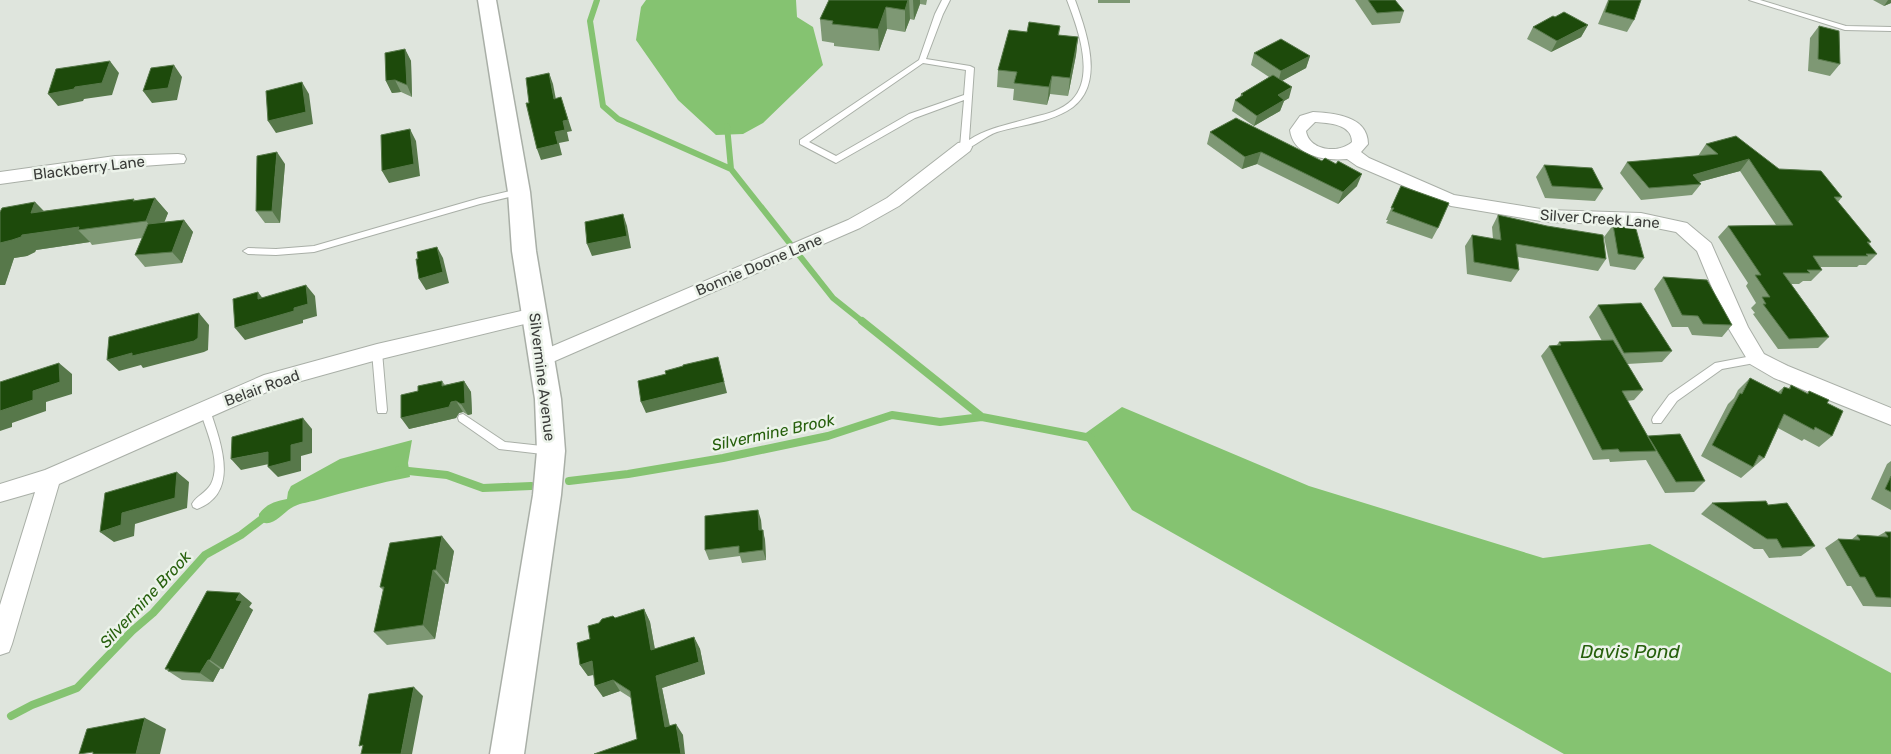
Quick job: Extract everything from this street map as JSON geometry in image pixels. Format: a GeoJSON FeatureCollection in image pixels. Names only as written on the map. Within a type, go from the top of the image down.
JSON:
{"type":"FeatureCollection","features":[{"type":"Feature","properties":{"kind":"street","name":"Silvermine Avenue"},"geometry":{"type":"LineString","coordinates":[[487,0],[519,192],[524,251],[548,399],[551,451],[547,495],[512,709],[507,754]]}},
{"type":"Feature","properties":{"kind":"street","name":"Bonnie Doone Lane"},"geometry":{"type":"LineString","coordinates":[[541,359],[854,224],[893,202],[964,147]]}},
{"type":"Feature","properties":{"kind":"street","name":"Silver Creek Lane"},"geometry":{"type":"LineString","coordinates":[[1350,153],[1364,162],[1451,200],[1547,216],[1641,220],[1681,227],[1705,248],[1739,329],[1757,359]]}},
{"type":"Feature","properties":{"kind":"street","name":"Blackberry Lane"},"geometry":{"type":"LineString","coordinates":[[0,178],[115,162],[178,159]]}},
{"type":"Feature","properties":{"kind":"street","name":"Belair Road"},"geometry":{"type":"LineString","coordinates":[[0,493],[50,478],[270,382],[378,352],[534,315]]}},
{"type":"Feature","properties":{"kind":"street"},"geometry":{"type":"LineString","coordinates":[[1757,359],[1782,372],[1891,417]]}},
{"type":"Feature","properties":{"kind":"street"},"geometry":{"type":"LineString","coordinates":[[0,644],[50,478]]}},
{"type":"Feature","properties":{"kind":"lane"},"geometry":{"type":"LineString","coordinates":[[946,0],[922,61],[803,142],[836,160],[912,116],[968,96]]}},
{"type":"Feature","properties":{"kind":"lane"},"geometry":{"type":"LineString","coordinates":[[964,147],[981,135],[1044,119],[1068,109],[1082,93],[1088,69],[1085,42],[1072,0]]}},
{"type":"Feature","properties":{"kind":"lane"},"geometry":{"type":"LineString","coordinates":[[1753,0],[1844,28],[1891,29]]}},
{"type":"Feature","properties":{"kind":"lane"},"geometry":{"type":"LineString","coordinates":[[1830,33],[1844,28]]}},
{"type":"Feature","properties":{"kind":"lane"},"geometry":{"type":"LineString","coordinates":[[922,61],[970,68],[964,147]]}},
{"type":"Feature","properties":{"kind":"lane"},"geometry":{"type":"LineString","coordinates":[[248,251],[276,252],[314,249],[480,201],[519,192]]}},
{"type":"Feature","properties":{"kind":"lane"},"geometry":{"type":"LineString","coordinates":[[378,352],[382,410]]}},
{"type":"Feature","properties":{"kind":"lane"},"geometry":{"type":"LineString","coordinates":[[1657,420],[1673,398],[1719,366],[1757,359]]}},
{"type":"Feature","properties":{"kind":"lane"},"geometry":{"type":"LineString","coordinates":[[198,504],[208,498],[215,489],[222,469],[206,410]]}},
{"type":"Feature","properties":{"kind":"lane"},"geometry":{"type":"LineString","coordinates":[[463,418],[503,446],[551,451]]}},
{"type":"Feature","properties":{"kind":"water"},"geometry":{"type":"Polygon","coordinates":[[[646,0],[796,0],[797,17],[813,27],[823,65],[763,123],[743,134],[716,135],[678,100],[636,40],[641,7],[646,0]]]}},
{"type":"Feature","properties":{"kind":"water","name":"Davis Pond"},"geometry":{"type":"Polygon","coordinates":[[[1122,407],[1309,486],[1543,558],[1650,544],[1891,673],[1891,754],[1564,754],[1132,510],[1083,435],[1122,407]]]}},
{"type":"Feature","properties":{"kind":"water"},"geometry":{"type":"Polygon","coordinates":[[[412,440],[408,463],[410,477],[300,504],[269,523],[259,520],[259,514],[268,505],[287,499],[291,486],[340,459],[412,440]]]}},
{"type":"Feature","properties":{"kind":"building"},"geometry":{"type":"Polygon","coordinates":[[[829,0],[908,0],[905,10],[886,7],[878,29],[832,24],[833,21],[820,19],[829,0]]]}},
{"type":"Feature","properties":{"kind":"building"},"geometry":{"type":"Polygon","coordinates":[[[1368,0],[1395,0],[1404,11],[1377,13],[1368,0]]]}},
{"type":"Feature","properties":{"kind":"building"},"geometry":{"type":"Polygon","coordinates":[[[1609,0],[1641,0],[1634,20],[1605,12],[1609,0]]]}},
{"type":"Feature","properties":{"kind":"building"},"geometry":{"type":"Polygon","coordinates":[[[1564,12],[1588,25],[1557,41],[1533,27],[1553,16],[1555,17],[1564,12]]]}},
{"type":"Feature","properties":{"kind":"building"},"geometry":{"type":"Polygon","coordinates":[[[1029,22],[1060,26],[1058,35],[1078,37],[1070,78],[1052,76],[1049,87],[1014,83],[1017,72],[998,70],[1009,30],[1027,32],[1029,22]]]}},
{"type":"Feature","properties":{"kind":"building"},"geometry":{"type":"Polygon","coordinates":[[[1819,26],[1839,31],[1840,64],[1818,59],[1819,26]]]}},
{"type":"Feature","properties":{"kind":"building"},"geometry":{"type":"Polygon","coordinates":[[[1281,39],[1310,56],[1281,71],[1254,53],[1281,39]]]}},
{"type":"Feature","properties":{"kind":"building"},"geometry":{"type":"Polygon","coordinates":[[[405,49],[407,85],[395,80],[386,81],[385,53],[405,49]]]}},
{"type":"Feature","properties":{"kind":"building"},"geometry":{"type":"Polygon","coordinates":[[[110,61],[102,83],[48,94],[56,69],[110,61]]]}},
{"type":"Feature","properties":{"kind":"building"},"geometry":{"type":"Polygon","coordinates":[[[174,65],[168,88],[143,91],[151,68],[174,65]]]}},
{"type":"Feature","properties":{"kind":"building"},"geometry":{"type":"Polygon","coordinates":[[[549,73],[554,99],[561,97],[568,120],[563,121],[565,130],[555,132],[558,144],[537,149],[526,103],[529,103],[526,78],[549,73]]]}},
{"type":"Feature","properties":{"kind":"building"},"geometry":{"type":"Polygon","coordinates":[[[1273,75],[1292,87],[1278,95],[1284,100],[1257,116],[1235,100],[1243,95],[1241,94],[1273,75]]]}},
{"type":"Feature","properties":{"kind":"building"},"geometry":{"type":"Polygon","coordinates":[[[302,82],[306,112],[268,121],[266,91],[302,82]]]}},
{"type":"Feature","properties":{"kind":"building"},"geometry":{"type":"Polygon","coordinates":[[[1236,118],[1322,161],[1325,158],[1336,164],[1338,161],[1362,174],[1343,192],[1261,152],[1245,157],[1210,132],[1236,118]]]}},
{"type":"Feature","properties":{"kind":"building"},"geometry":{"type":"Polygon","coordinates":[[[410,129],[414,164],[382,171],[381,135],[410,129]]]}},
{"type":"Feature","properties":{"kind":"building"},"geometry":{"type":"Polygon","coordinates":[[[1736,136],[1779,169],[1821,171],[1842,197],[1834,197],[1871,242],[1867,242],[1877,254],[1866,254],[1868,256],[1813,256],[1822,270],[1807,270],[1810,273],[1783,273],[1829,337],[1789,339],[1763,304],[1766,304],[1762,297],[1770,297],[1755,275],[1761,275],[1728,226],[1793,225],[1749,159],[1693,175],[1701,184],[1649,188],[1627,162],[1718,154],[1706,144],[1736,136]]]}},
{"type":"Feature","properties":{"kind":"building"},"geometry":{"type":"Polygon","coordinates":[[[277,152],[272,211],[256,211],[257,156],[277,152]]]}},
{"type":"Feature","properties":{"kind":"building"},"geometry":{"type":"Polygon","coordinates":[[[1544,165],[1592,168],[1603,189],[1552,186],[1544,165]]]}},
{"type":"Feature","properties":{"kind":"building"},"geometry":{"type":"Polygon","coordinates":[[[1401,186],[1449,203],[1438,228],[1392,211],[1394,208],[1391,208],[1401,186]]]}},
{"type":"Feature","properties":{"kind":"building"},"geometry":{"type":"Polygon","coordinates":[[[155,198],[146,221],[78,230],[79,227],[22,235],[21,237],[0,243],[0,212],[2,208],[35,202],[31,213],[134,199],[133,201],[155,198]]]}},
{"type":"Feature","properties":{"kind":"building"},"geometry":{"type":"Polygon","coordinates":[[[623,214],[627,236],[587,244],[585,222],[623,214]]]}},
{"type":"Feature","properties":{"kind":"building"},"geometry":{"type":"Polygon","coordinates":[[[1498,215],[1547,226],[1603,235],[1606,259],[1516,244],[1519,270],[1474,262],[1472,235],[1501,240],[1498,215]]]}},
{"type":"Feature","properties":{"kind":"building"},"geometry":{"type":"Polygon","coordinates":[[[184,220],[172,252],[135,255],[148,224],[184,220]]]}},
{"type":"Feature","properties":{"kind":"building"},"geometry":{"type":"Polygon","coordinates":[[[1613,225],[1636,229],[1644,258],[1618,254],[1613,225]]]}},
{"type":"Feature","properties":{"kind":"building"},"geometry":{"type":"Polygon","coordinates":[[[437,247],[443,272],[419,279],[416,259],[418,259],[417,252],[437,247]]]}},
{"type":"Feature","properties":{"kind":"building"},"geometry":{"type":"Polygon","coordinates":[[[1663,277],[1707,280],[1732,325],[1703,324],[1698,316],[1682,315],[1663,277]]]}},
{"type":"Feature","properties":{"kind":"building"},"geometry":{"type":"Polygon","coordinates":[[[306,285],[308,304],[294,308],[294,311],[235,328],[233,299],[258,292],[258,299],[306,285]]]}},
{"type":"Feature","properties":{"kind":"building"},"geometry":{"type":"Polygon","coordinates":[[[1641,303],[1672,351],[1624,353],[1598,305],[1641,303]]]}},
{"type":"Feature","properties":{"kind":"building"},"geometry":{"type":"Polygon","coordinates":[[[199,313],[198,338],[194,341],[132,356],[132,353],[107,360],[109,337],[199,313]]]}},
{"type":"Feature","properties":{"kind":"building"},"geometry":{"type":"Polygon","coordinates":[[[1613,340],[1643,390],[1622,391],[1656,451],[1620,452],[1618,449],[1602,450],[1549,346],[1561,345],[1559,342],[1613,340]]]}},
{"type":"Feature","properties":{"kind":"building"},"geometry":{"type":"Polygon","coordinates":[[[718,357],[724,382],[641,402],[638,381],[666,374],[665,371],[683,365],[718,357]]]}},
{"type":"Feature","properties":{"kind":"building"},"geometry":{"type":"Polygon","coordinates":[[[59,363],[60,382],[33,391],[33,400],[0,411],[0,382],[59,363]]]}},
{"type":"Feature","properties":{"kind":"building"},"geometry":{"type":"Polygon","coordinates":[[[1750,378],[1781,394],[1784,387],[1790,389],[1791,385],[1808,394],[1809,391],[1829,400],[1827,403],[1843,411],[1832,436],[1815,427],[1814,430],[1784,414],[1764,458],[1759,455],[1753,467],[1712,445],[1750,378]]]}},
{"type":"Feature","properties":{"kind":"building"},"geometry":{"type":"Polygon","coordinates":[[[442,381],[442,386],[464,381],[465,403],[451,402],[449,407],[401,418],[401,395],[418,391],[418,386],[442,381]]]}},
{"type":"Feature","properties":{"kind":"building"},"geometry":{"type":"Polygon","coordinates":[[[303,418],[303,442],[291,445],[291,461],[268,467],[268,452],[231,459],[232,437],[303,418]]]}},
{"type":"Feature","properties":{"kind":"building"},"geometry":{"type":"Polygon","coordinates":[[[1680,434],[1705,481],[1676,482],[1648,436],[1680,434]]]}},
{"type":"Feature","properties":{"kind":"building"},"geometry":{"type":"Polygon","coordinates":[[[177,472],[175,498],[122,513],[121,525],[100,532],[105,493],[177,472]]]}},
{"type":"Feature","properties":{"kind":"building"},"geometry":{"type":"Polygon","coordinates":[[[1891,476],[1891,492],[1885,489],[1891,476]]]}},
{"type":"Feature","properties":{"kind":"building"},"geometry":{"type":"Polygon","coordinates":[[[1766,501],[1768,505],[1787,503],[1815,546],[1782,548],[1777,539],[1767,539],[1712,503],[1766,501]]]}},
{"type":"Feature","properties":{"kind":"building"},"geometry":{"type":"Polygon","coordinates":[[[758,510],[759,530],[763,530],[763,550],[739,553],[739,546],[705,550],[705,516],[758,510]]]}},
{"type":"Feature","properties":{"kind":"building"},"geometry":{"type":"Polygon","coordinates":[[[1885,532],[1891,532],[1891,598],[1876,597],[1865,577],[1860,577],[1838,539],[1860,540],[1857,535],[1888,537],[1885,532]]]}},
{"type":"Feature","properties":{"kind":"building"},"geometry":{"type":"Polygon","coordinates":[[[442,536],[436,570],[433,570],[423,625],[374,632],[384,587],[380,587],[390,543],[442,536]]]}},
{"type":"Feature","properties":{"kind":"building"},"geometry":{"type":"Polygon","coordinates":[[[207,591],[240,593],[236,600],[242,601],[210,660],[208,660],[200,673],[168,671],[169,669],[165,669],[207,591]]]}},
{"type":"Feature","properties":{"kind":"building"},"geometry":{"type":"Polygon","coordinates":[[[644,609],[651,650],[694,637],[699,662],[656,676],[665,727],[676,724],[681,754],[594,754],[637,739],[630,691],[613,680],[595,686],[592,661],[580,665],[577,643],[590,639],[588,626],[599,623],[602,619],[613,616],[615,618],[644,609]]]}},
{"type":"Feature","properties":{"kind":"building"},"geometry":{"type":"Polygon","coordinates":[[[414,687],[401,754],[361,754],[363,745],[359,746],[369,694],[414,687]]]}},
{"type":"Feature","properties":{"kind":"building"},"geometry":{"type":"Polygon","coordinates":[[[145,718],[136,754],[93,754],[93,752],[79,754],[87,729],[145,718]]]}},
{"type":"Feature","properties":{"kind":"waterway"},"geometry":{"type":"LineString","coordinates":[[597,0],[590,21],[603,106],[618,119],[731,169]]}},
{"type":"Feature","properties":{"kind":"waterway"},"geometry":{"type":"LineString","coordinates":[[727,126],[731,169]]}},
{"type":"Feature","properties":{"kind":"waterway"},"geometry":{"type":"LineString","coordinates":[[731,169],[833,298],[863,322]]}},
{"type":"Feature","properties":{"kind":"waterway"},"geometry":{"type":"LineString","coordinates":[[862,321],[982,417]]}},
{"type":"Feature","properties":{"kind":"waterway","name":"Silvermine Brook"},"geometry":{"type":"LineString","coordinates":[[569,481],[628,474],[723,458],[828,436],[892,415],[940,422],[982,417]]}},
{"type":"Feature","properties":{"kind":"waterway"},"geometry":{"type":"LineString","coordinates":[[982,417],[1091,438]]}},
{"type":"Feature","properties":{"kind":"waterway","name":"Silvermine Brook"},"geometry":{"type":"LineString","coordinates":[[399,470],[447,475],[483,488],[531,486]]}},
{"type":"Feature","properties":{"kind":"waterway","name":"Silvermine Brook"},"geometry":{"type":"LineString","coordinates":[[11,716],[32,705],[77,688],[132,631],[153,613],[205,555],[241,535],[266,516]]}}]}
